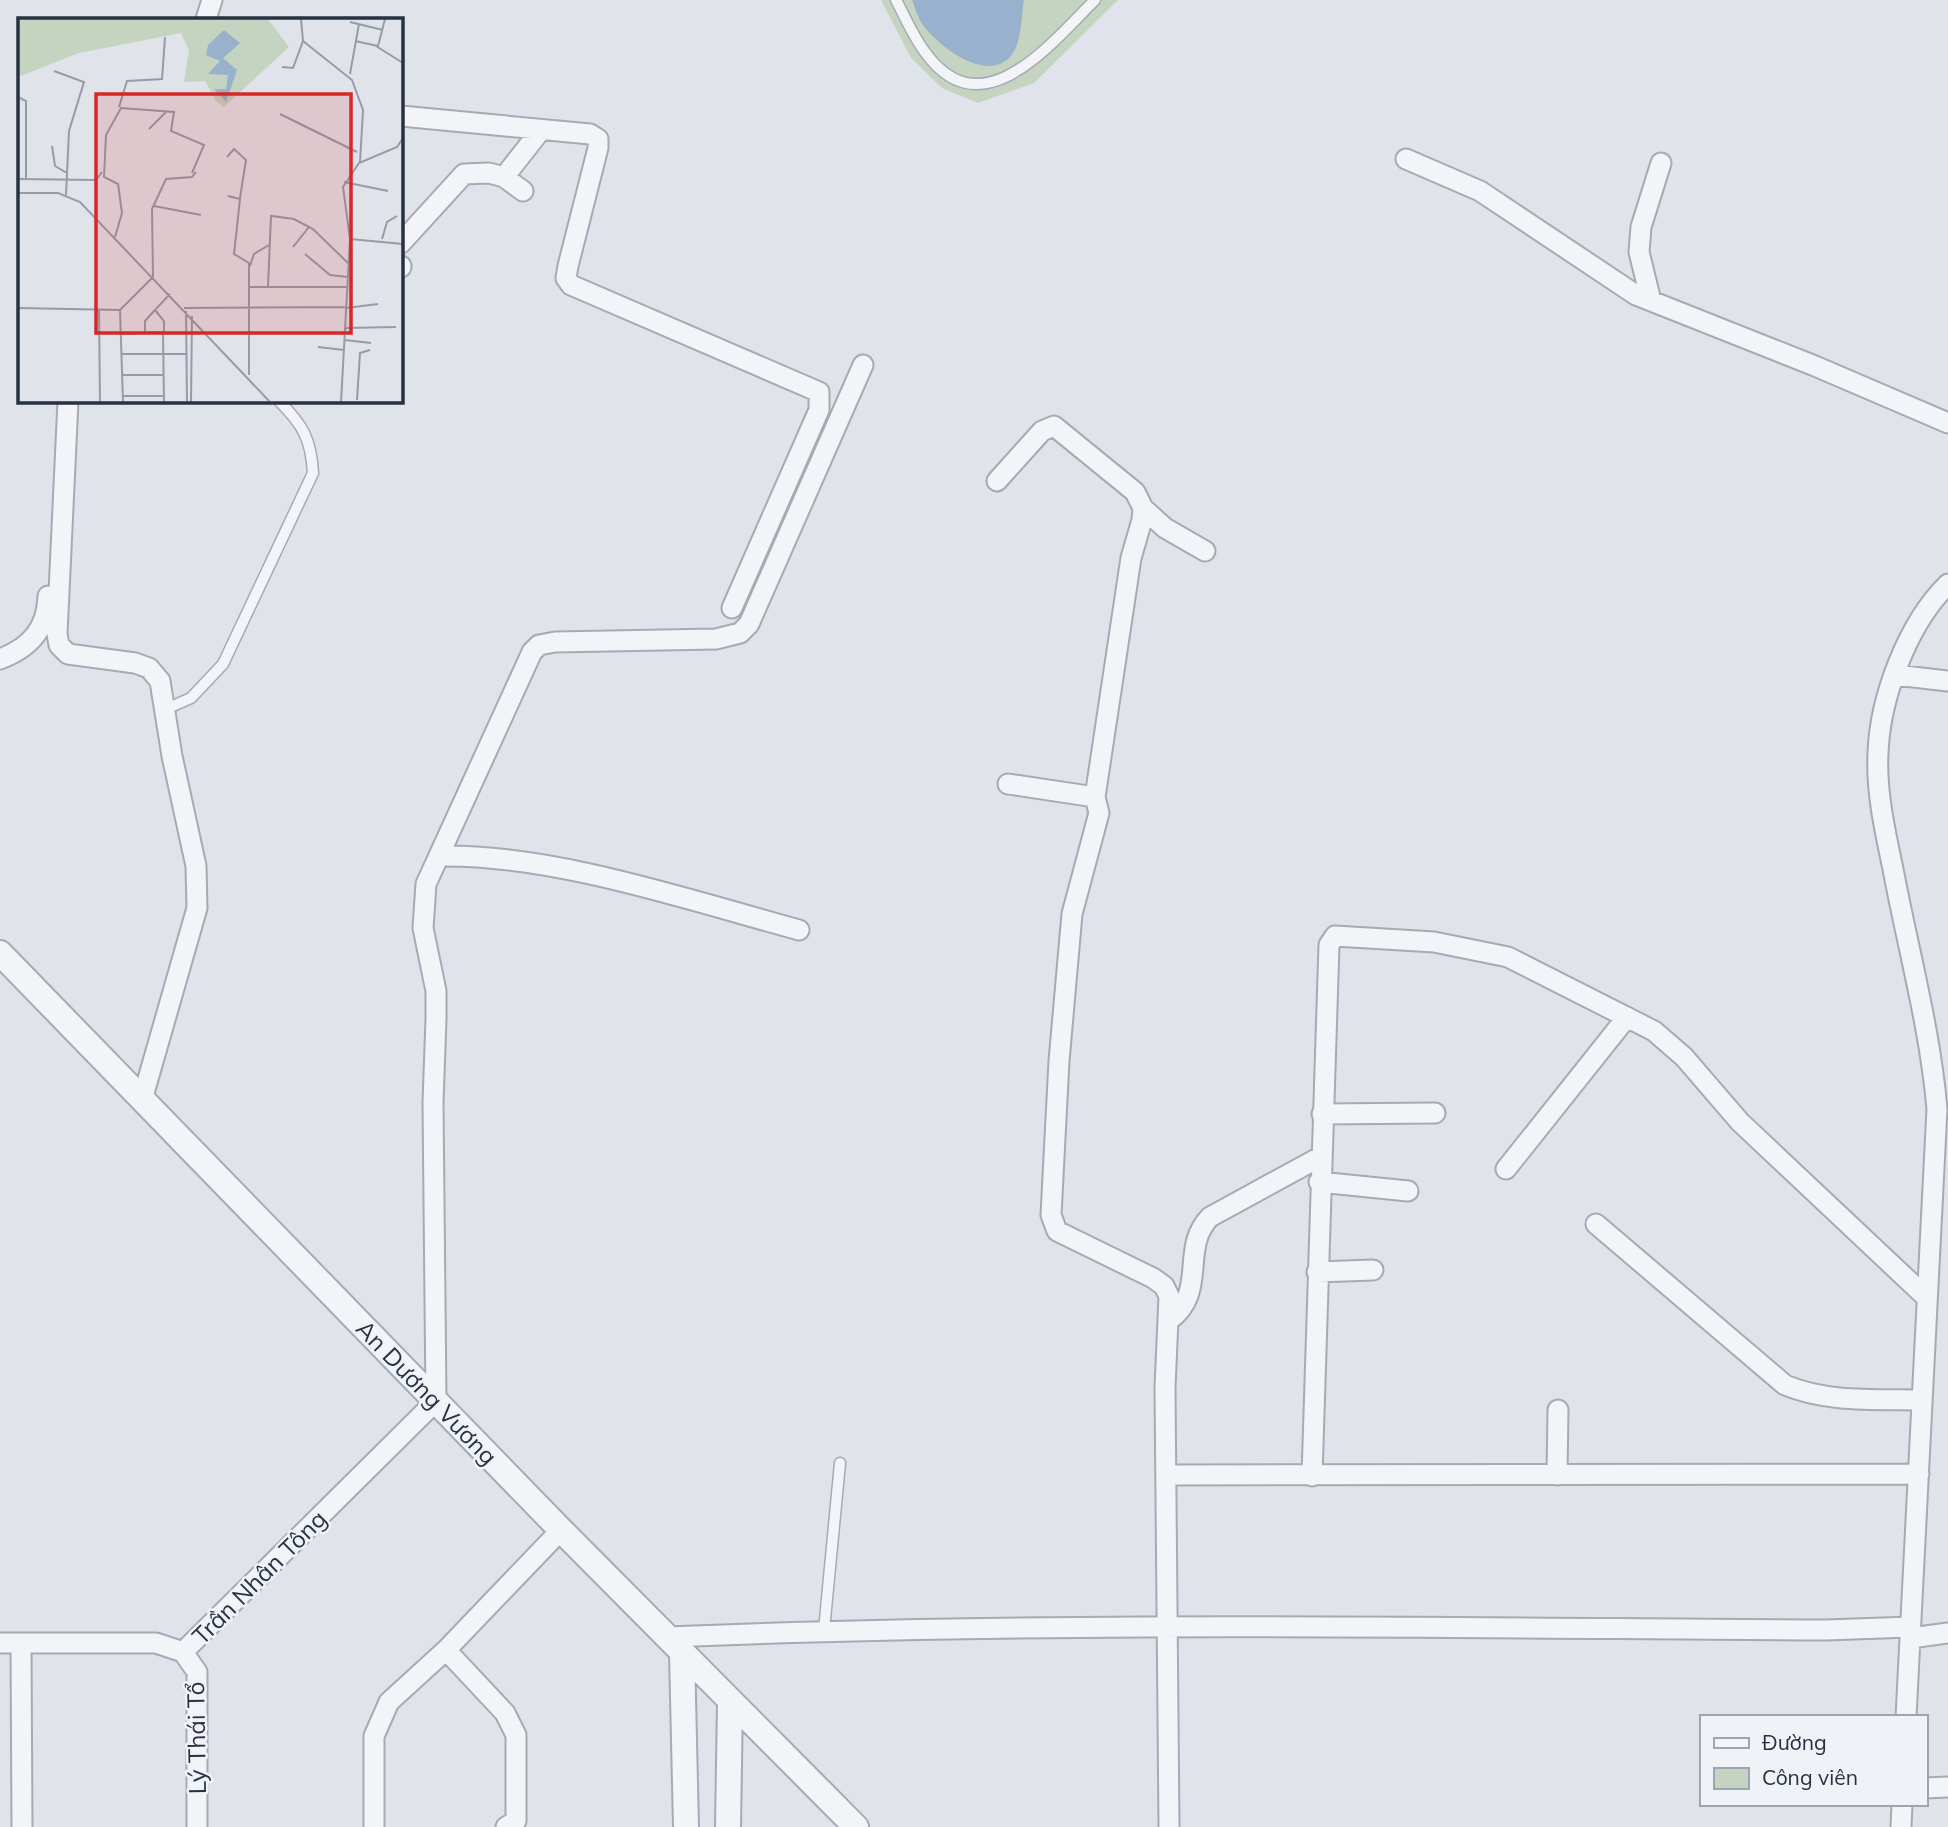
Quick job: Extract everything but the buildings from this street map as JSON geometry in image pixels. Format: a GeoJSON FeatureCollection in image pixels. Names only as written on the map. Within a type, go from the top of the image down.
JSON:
{"type":"FeatureCollection","features":[{"type":"Feature","properties":{"kind":"street"},"geometry":{"type":"LineString","coordinates":[[206,18],[212,0]]}},
{"type":"Feature","properties":{"kind":"street"},"geometry":{"type":"LineString","coordinates":[[402,116],[590,134],[597,139],[598,148],[568,266],[566,278],[571,285],[819,392],[819,410],[733,608]]}},
{"type":"Feature","properties":{"kind":"street"},"geometry":{"type":"LineString","coordinates":[[504,177],[541,130]]}},
{"type":"Feature","properties":{"kind":"street"},"geometry":{"type":"LineString","coordinates":[[1406,159],[1480,191],[1624,289],[1948,423]]}},
{"type":"Feature","properties":{"kind":"street"},"geometry":{"type":"LineString","coordinates":[[1651,300],[1639,252],[1641,227],[1661,163]]}},
{"type":"Feature","properties":{"kind":"street"},"geometry":{"type":"LineString","coordinates":[[402,242],[464,174],[489,173],[504,177],[523,191]]}},
{"type":"Feature","properties":{"kind":"street"},"geometry":{"type":"LineString","coordinates":[[436,1401],[433,1102],[436,991],[423,928],[426,884],[520,677],[532,652],[539,645],[716,639],[740,633],[748,624],[863,365]]}},
{"type":"Feature","properties":{"kind":"street"},"geometry":{"type":"LineString","coordinates":[[0,659],[20,652],[30,643],[42,627],[45,615],[57,402]]}},
{"type":"Feature","properties":{"kind":"street"},"geometry":{"type":"LineString","coordinates":[[68,402],[57,634],[59,645],[68,654],[149,668],[160,681],[172,755],[197,866],[197,908],[142,1100]]}},
{"type":"Feature","properties":{"kind":"street"},"geometry":{"type":"LineString","coordinates":[[997,481],[1042,431],[1054,426],[1135,492],[1143,508],[1165,528],[1205,551]]}},
{"type":"Feature","properties":{"kind":"street"},"geometry":{"type":"LineString","coordinates":[[1143,508],[1131,558],[1095,797],[1100,813],[1072,914],[1059,1061],[1051,1215],[1057,1231],[1164,1286],[1169,1296],[1166,1475],[1169,1827]]}},
{"type":"Feature","properties":{"kind":"street"},"geometry":{"type":"LineString","coordinates":[[1906,1715],[1927,1298],[1942,1109],[1881,806],[1878,753],[1884,712],[1912,628],[1948,584]]}},
{"type":"Feature","properties":{"kind":"street"},"geometry":{"type":"LineString","coordinates":[[1896,675],[1948,681]]}},
{"type":"Feature","properties":{"kind":"street"},"geometry":{"type":"LineString","coordinates":[[1008,784],[1095,797]]}},
{"type":"Feature","properties":{"kind":"street"},"geometry":{"type":"LineString","coordinates":[[439,856],[543,867],[640,886],[799,930]]}},
{"type":"Feature","properties":{"kind":"street"},"geometry":{"type":"LineString","coordinates":[[1312,1476],[1319,1182],[1329,945],[1335,936],[1434,942],[1508,957],[1654,1031],[1684,1057],[1740,1122],[1927,1298]]}},
{"type":"Feature","properties":{"kind":"street","name":"An Dương Vương"},"geometry":{"type":"LineString","coordinates":[[0,953],[561,1530],[856,1827]]}},
{"type":"Feature","properties":{"kind":"street"},"geometry":{"type":"LineString","coordinates":[[1506,1169],[1628,1017]]}},
{"type":"Feature","properties":{"kind":"street"},"geometry":{"type":"LineString","coordinates":[[1322,1114],[1435,1113]]}},
{"type":"Feature","properties":{"kind":"street"},"geometry":{"type":"LineString","coordinates":[[1168,1321],[1187,1303],[1192,1285],[1196,1237],[1201,1226],[1210,1217],[1320,1157]]}},
{"type":"Feature","properties":{"kind":"street"},"geometry":{"type":"LineString","coordinates":[[1319,1182],[1408,1191]]}},
{"type":"Feature","properties":{"kind":"street"},"geometry":{"type":"LineString","coordinates":[[1596,1224],[1785,1385],[1809,1395],[1835,1398],[1923,1400]]}},
{"type":"Feature","properties":{"kind":"street"},"geometry":{"type":"LineString","coordinates":[[1317,1272],[1373,1270]]}},
{"type":"Feature","properties":{"kind":"street","name":"Trần Nhân Tông"},"geometry":{"type":"LineString","coordinates":[[0,1643],[156,1643],[183,1652],[436,1401]]}},
{"type":"Feature","properties":{"kind":"street"},"geometry":{"type":"LineString","coordinates":[[1558,1410],[1558,1475]]}},
{"type":"Feature","properties":{"kind":"street"},"geometry":{"type":"LineString","coordinates":[[1166,1475],[1919,1474]]}},
{"type":"Feature","properties":{"kind":"street"},"geometry":{"type":"LineString","coordinates":[[373,1827],[373,1736],[389,1702],[446,1650],[561,1530]]}},
{"type":"Feature","properties":{"kind":"street"},"geometry":{"type":"LineString","coordinates":[[686,1827],[675,1645],[824,1630],[1166,1628],[1826,1630],[1948,1633]]}},
{"type":"Feature","properties":{"kind":"street"},"geometry":{"type":"LineString","coordinates":[[21,1643],[22,1827]]}},
{"type":"Feature","properties":{"kind":"street"},"geometry":{"type":"LineString","coordinates":[[446,1650],[505,1713],[516,1735],[516,1821],[509,1826]]}},
{"type":"Feature","properties":{"kind":"street","name":"Lý Thái Tổ"},"geometry":{"type":"LineString","coordinates":[[183,1652],[197,1672],[197,1827]]}},
{"type":"Feature","properties":{"kind":"street"},"geometry":{"type":"LineString","coordinates":[[728,1827],[730,1702]]}},
{"type":"Feature","properties":{"kind":"street"},"geometry":{"type":"LineString","coordinates":[[1927,1788],[1948,1787]]}},
{"type":"Feature","properties":{"kind":"street"},"geometry":{"type":"LineString","coordinates":[[1900,1827],[1902,1806]]}},
{"type":"Feature","properties":{"kind":"lane"},"geometry":{"type":"LineString","coordinates":[[896,0],[927,55],[956,78],[985,84],[1015,75],[1095,0]]}},
{"type":"Feature","properties":{"kind":"lane"},"geometry":{"type":"LineString","coordinates":[[166,709],[191,698],[223,664],[313,473],[312,451],[300,422],[280,402]]}},
{"type":"Feature","properties":{"kind":"lane"},"geometry":{"type":"LineString","coordinates":[[824,1630],[839,1463]]}},
{"type":"Feature","properties":{"kind":"green space"},"geometry":{"type":"Polygon","coordinates":[[[881,0],[1118,0],[1034,83],[978,103],[942,88],[911,58],[881,0]]]}},
{"type":"Feature","properties":{"kind":"water"},"geometry":{"type":"Polygon","coordinates":[[[912,0],[1024,0],[1019,38],[1014,52],[1000,64],[988,66],[963,59],[940,43],[923,25],[912,0]]]}}]}
